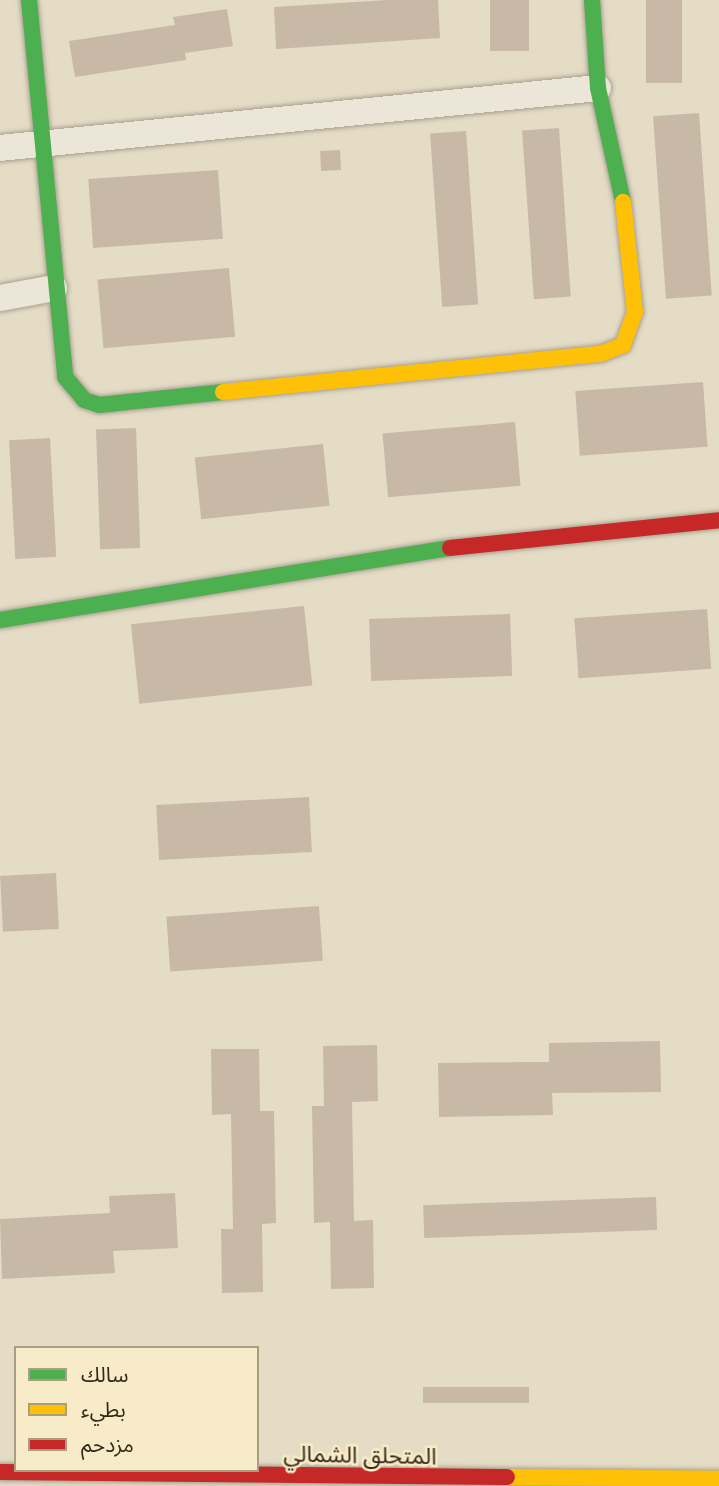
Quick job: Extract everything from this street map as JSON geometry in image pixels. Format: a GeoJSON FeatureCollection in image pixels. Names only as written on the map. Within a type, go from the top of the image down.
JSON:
{"type":"FeatureCollection","features":[{"type":"Feature","properties":{"kind":"main road"},"geometry":{"type":"LineString","coordinates":[[29,0],[54,288],[65,377],[72,390],[99,405],[612,352],[631,336],[635,312],[619,163],[598,88],[592,0]]}},
{"type":"Feature","properties":{"kind":"main road"},"geometry":{"type":"LineString","coordinates":[[0,620],[501,540],[719,520]]}},
{"type":"Feature","properties":{"kind":"main road","name":"المتحلق الشمالي"},"geometry":{"type":"LineString","coordinates":[[0,1472],[719,1479]]}},
{"type":"Feature","properties":{"kind":"street"},"geometry":{"type":"LineString","coordinates":[[0,148],[598,88]]}},
{"type":"Feature","properties":{"kind":"street"},"geometry":{"type":"LineString","coordinates":[[0,298],[54,288]]}},
{"type":"Feature","properties":{"kind":"building"},"geometry":{"type":"Polygon","coordinates":[[[387,0],[438,0],[440,38],[276,49],[274,7],[387,0]]]}},
{"type":"Feature","properties":{"kind":"building"},"geometry":{"type":"Polygon","coordinates":[[[490,0],[529,0],[529,51],[490,51],[490,0]]]}},
{"type":"Feature","properties":{"kind":"building"},"geometry":{"type":"Polygon","coordinates":[[[646,0],[682,0],[682,83],[646,83],[646,0]]]}},
{"type":"Feature","properties":{"kind":"building"},"geometry":{"type":"Polygon","coordinates":[[[227,9],[233,46],[185,53],[186,60],[75,77],[69,41],[175,25],[173,17],[227,9]]]}},
{"type":"Feature","properties":{"kind":"building"},"geometry":{"type":"Polygon","coordinates":[[[699,113],[712,296],[666,299],[653,116],[699,113]]]}},
{"type":"Feature","properties":{"kind":"building"},"geometry":{"type":"Polygon","coordinates":[[[559,128],[571,297],[534,299],[522,131],[559,128]]]}},
{"type":"Feature","properties":{"kind":"building"},"geometry":{"type":"Polygon","coordinates":[[[466,131],[478,305],[442,307],[430,134],[466,131]]]}},
{"type":"Feature","properties":{"kind":"building"},"geometry":{"type":"Polygon","coordinates":[[[340,150],[341,170],[321,171],[320,151],[340,150]]]}},
{"type":"Feature","properties":{"kind":"building"},"geometry":{"type":"Polygon","coordinates":[[[218,170],[223,239],[93,248],[88,179],[218,170]]]}},
{"type":"Feature","properties":{"kind":"building"},"geometry":{"type":"Polygon","coordinates":[[[229,268],[235,337],[104,348],[98,280],[229,268]]]}},
{"type":"Feature","properties":{"kind":"building"},"geometry":{"type":"Polygon","coordinates":[[[703,382],[708,447],[580,456],[575,391],[703,382]]]}},
{"type":"Feature","properties":{"kind":"building"},"geometry":{"type":"Polygon","coordinates":[[[515,422],[521,486],[388,497],[383,434],[515,422]]]}},
{"type":"Feature","properties":{"kind":"building"},"geometry":{"type":"Polygon","coordinates":[[[136,428],[140,548],[100,549],[96,429],[136,428]]]}},
{"type":"Feature","properties":{"kind":"building"},"geometry":{"type":"Polygon","coordinates":[[[50,438],[56,557],[15,559],[9,440],[50,438]]]}},
{"type":"Feature","properties":{"kind":"building"},"geometry":{"type":"Polygon","coordinates":[[[323,444],[329,506],[201,519],[195,457],[323,444]]]}},
{"type":"Feature","properties":{"kind":"building"},"geometry":{"type":"Polygon","coordinates":[[[304,606],[312,686],[139,704],[131,624],[304,606]]]}},
{"type":"Feature","properties":{"kind":"building"},"geometry":{"type":"Polygon","coordinates":[[[707,609],[711,669],[579,678],[574,618],[707,609]]]}},
{"type":"Feature","properties":{"kind":"building"},"geometry":{"type":"Polygon","coordinates":[[[510,614],[512,676],[371,681],[369,619],[510,614]]]}},
{"type":"Feature","properties":{"kind":"building"},"geometry":{"type":"Polygon","coordinates":[[[309,797],[312,852],[159,860],[156,805],[309,797]]]}},
{"type":"Feature","properties":{"kind":"building"},"geometry":{"type":"Polygon","coordinates":[[[56,873],[59,929],[3,932],[0,876],[56,873]]]}},
{"type":"Feature","properties":{"kind":"building"},"geometry":{"type":"Polygon","coordinates":[[[319,906],[323,961],[170,972],[166,917],[319,906]]]}},
{"type":"Feature","properties":{"kind":"building"},"geometry":{"type":"Polygon","coordinates":[[[660,1041],[661,1092],[552,1093],[553,1115],[439,1117],[438,1063],[549,1062],[549,1043],[660,1041]]]}},
{"type":"Feature","properties":{"kind":"building"},"geometry":{"type":"Polygon","coordinates":[[[377,1045],[378,1101],[352,1102],[354,1221],[373,1220],[374,1288],[331,1289],[330,1222],[314,1223],[312,1106],[324,1106],[323,1046],[377,1045]]]}},
{"type":"Feature","properties":{"kind":"building"},"geometry":{"type":"Polygon","coordinates":[[[211,1049],[259,1049],[260,1111],[274,1111],[276,1223],[262,1224],[263,1292],[222,1293],[221,1229],[233,1229],[231,1114],[212,1115],[211,1049]]]}},
{"type":"Feature","properties":{"kind":"building"},"geometry":{"type":"Polygon","coordinates":[[[175,1193],[178,1248],[113,1251],[115,1273],[2,1279],[0,1219],[110,1213],[109,1196],[175,1193]]]}},
{"type":"Feature","properties":{"kind":"building"},"geometry":{"type":"Polygon","coordinates":[[[656,1197],[657,1230],[424,1238],[423,1205],[656,1197]]]}},
{"type":"Feature","properties":{"kind":"building"},"geometry":{"type":"Polygon","coordinates":[[[423,1387],[529,1387],[529,1403],[423,1403],[423,1387]]]}},
{"type":"Feature","properties":{"kind":"traffic: fast"},"geometry":{"type":"LineString","coordinates":[[29,0],[65,377],[84,400],[99,405],[223,392]]}},
{"type":"Feature","properties":{"kind":"traffic: fast"},"geometry":{"type":"LineString","coordinates":[[592,0],[598,88],[623,202]]}},
{"type":"Feature","properties":{"kind":"traffic: fast"},"geometry":{"type":"LineString","coordinates":[[0,620],[450,548]]}},
{"type":"Feature","properties":{"kind":"traffic: slow"},"geometry":{"type":"LineString","coordinates":[[223,392],[600,354],[623,345],[635,312],[623,202]]}},
{"type":"Feature","properties":{"kind":"traffic: slow"},"geometry":{"type":"LineString","coordinates":[[507,1477],[719,1479]]}},
{"type":"Feature","properties":{"kind":"traffic: jam"},"geometry":{"type":"LineString","coordinates":[[450,548],[719,520]]}},
{"type":"Feature","properties":{"kind":"traffic: jam"},"geometry":{"type":"LineString","coordinates":[[0,1472],[507,1477]]}}]}
